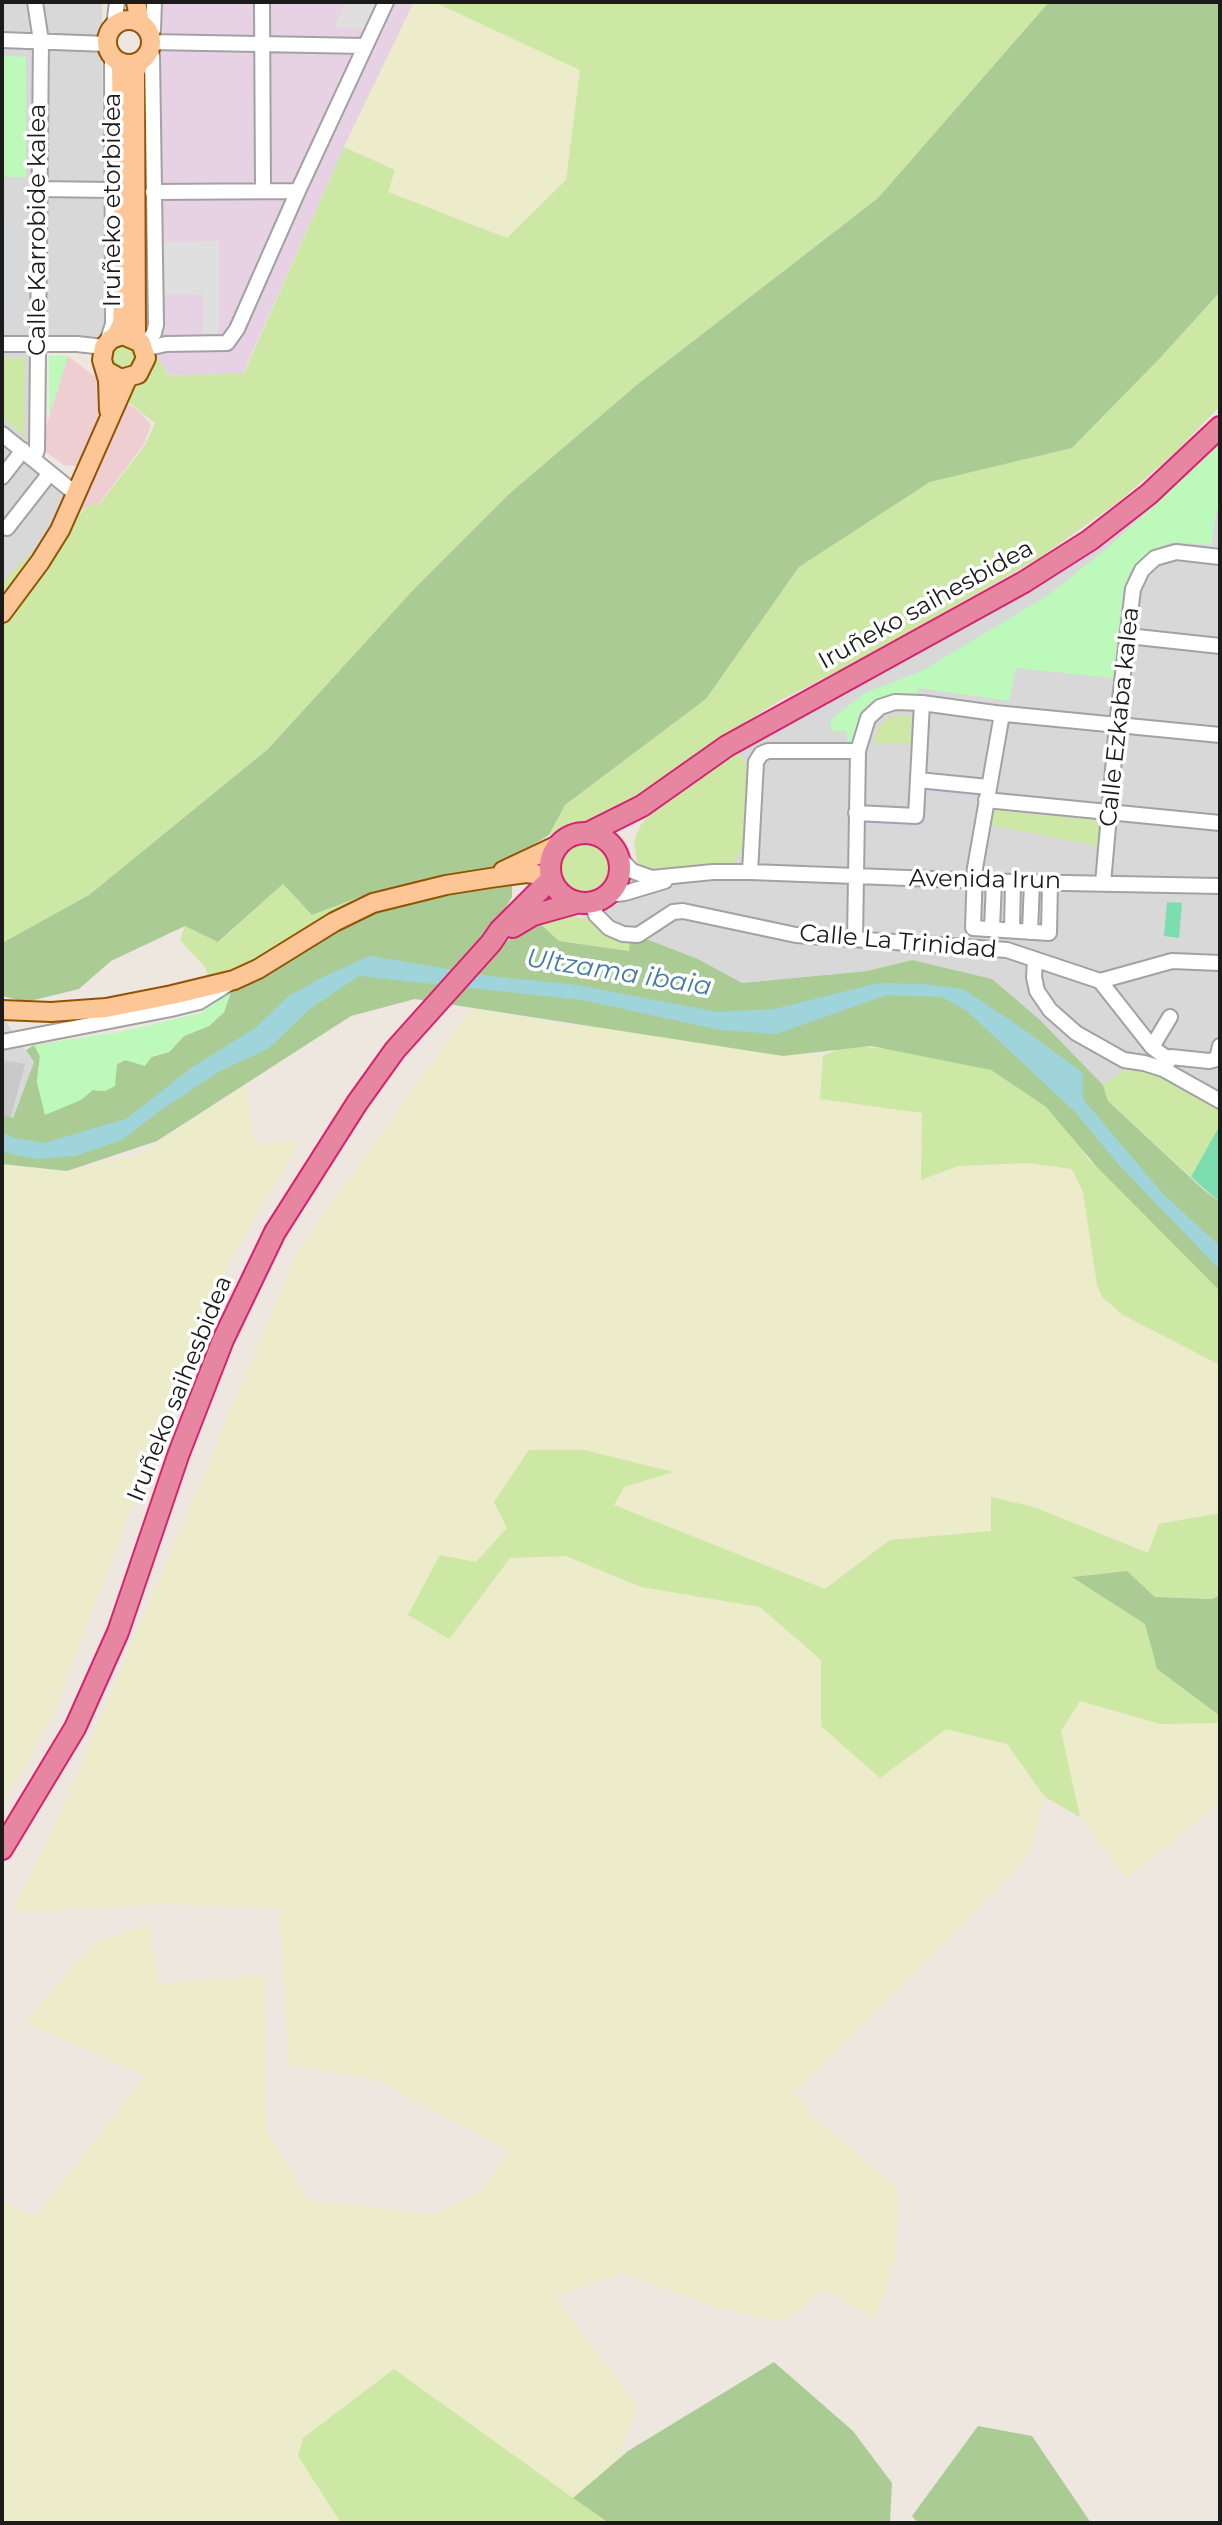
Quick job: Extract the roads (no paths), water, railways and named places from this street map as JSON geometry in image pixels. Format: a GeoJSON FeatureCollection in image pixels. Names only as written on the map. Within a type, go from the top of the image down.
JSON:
{"type":"FeatureCollection","features":[{"type":"Feature","properties":{"kind":"highway","name":"Iruñeko saihesbidea"},"geometry":{"type":"LineString","coordinates":[[590,832],[642,806],[727,746],[1024,582],[1090,540],[1149,494],[1220,427]]}},
{"type":"Feature","properties":{"kind":"highway","name":"Iruñeko saihesbidea"},"geometry":{"type":"LineString","coordinates":[[618,853],[626,826],[642,806]]}},
{"type":"Feature","properties":{"kind":"highway"},"geometry":{"type":"LineString","coordinates":[[590,832],[605,838],[618,853],[620,872],[616,885],[592,900],[560,894],[550,877],[549,863],[556,846],[571,834],[590,832]]}},
{"type":"Feature","properties":{"kind":"highway","name":"Iruñeko saihesbidea"},"geometry":{"type":"LineString","coordinates":[[2,1849],[75,1728],[118,1632],[179,1453],[223,1340],[275,1232],[357,1103],[408,1035],[550,877]]}},
{"type":"Feature","properties":{"kind":"highway","name":"Iruñeko saihesbidea"},"geometry":{"type":"LineString","coordinates":[[485,949],[533,915],[592,900]]}},
{"type":"Feature","properties":{"kind":"main road"},"geometry":{"type":"LineString","coordinates":[[117,24],[133,21],[146,42],[113,54],[110,33],[117,24],[124,2]]}},
{"type":"Feature","properties":{"kind":"main road","name":"Iruñeko etorbidea"},"geometry":{"type":"LineString","coordinates":[[136,2],[146,42],[135,72],[141,345]]}},
{"type":"Feature","properties":{"kind":"main road","name":"Iruñeko etorbidea"},"geometry":{"type":"LineString","coordinates":[[107,353],[122,324],[124,279],[113,54]]}},
{"type":"Feature","properties":{"kind":"main road"},"geometry":{"type":"LineString","coordinates":[[129,336],[141,345],[144,366],[138,374],[127,379],[115,378],[107,353],[129,336]]}},
{"type":"Feature","properties":{"kind":"main road"},"geometry":{"type":"LineString","coordinates":[[107,353],[109,417]]}},
{"type":"Feature","properties":{"kind":"main road"},"geometry":{"type":"LineString","coordinates":[[2,613],[60,530],[127,379]]}},
{"type":"Feature","properties":{"kind":"main road"},"geometry":{"type":"LineString","coordinates":[[490,878],[556,846]]}},
{"type":"Feature","properties":{"kind":"main road"},"geometry":{"type":"LineString","coordinates":[[2,1010],[51,1012],[106,1008],[234,980],[373,903],[490,878],[526,873],[550,877]]}},
{"type":"Feature","properties":{"kind":"main road"},"geometry":{"type":"LineString","coordinates":[[510,876],[517,884],[520,895],[515,914]]}},
{"type":"Feature","properties":{"kind":"street","name":"Calle Karrobide kalea"},"geometry":{"type":"LineString","coordinates":[[29,454],[37,450],[41,41],[35,2]]}},
{"type":"Feature","properties":{"kind":"street"},"geometry":{"type":"LineString","coordinates":[[117,2],[117,24]]}},
{"type":"Feature","properties":{"kind":"street"},"geometry":{"type":"LineString","coordinates":[[146,42],[153,30],[154,2]]}},
{"type":"Feature","properties":{"kind":"street"},"geometry":{"type":"LineString","coordinates":[[262,2],[263,189]]}},
{"type":"Feature","properties":{"kind":"street"},"geometry":{"type":"LineString","coordinates":[[141,345],[227,343],[237,329],[386,2]]}},
{"type":"Feature","properties":{"kind":"street"},"geometry":{"type":"LineString","coordinates":[[2,40],[41,41],[113,54]]}},
{"type":"Feature","properties":{"kind":"street"},"geometry":{"type":"LineString","coordinates":[[146,42],[365,46]]}},
{"type":"Feature","properties":{"kind":"street"},"geometry":{"type":"LineString","coordinates":[[141,345],[154,333],[156,325],[152,56],[146,42]]}},
{"type":"Feature","properties":{"kind":"street","name":"Iruñeko etorbidea"},"geometry":{"type":"LineString","coordinates":[[107,353],[113,324],[113,54]]}},
{"type":"Feature","properties":{"kind":"street"},"geometry":{"type":"LineString","coordinates":[[39,189],[111,190]]}},
{"type":"Feature","properties":{"kind":"street"},"geometry":{"type":"LineString","coordinates":[[153,192],[298,191]]}},
{"type":"Feature","properties":{"kind":"street"},"geometry":{"type":"LineString","coordinates":[[2,344],[77,344],[107,353]]}},
{"type":"Feature","properties":{"kind":"street"},"geometry":{"type":"LineString","coordinates":[[2,434],[76,494]]}},
{"type":"Feature","properties":{"kind":"street"},"geometry":{"type":"LineString","coordinates":[[2,477],[29,454]]}},
{"type":"Feature","properties":{"kind":"street"},"geometry":{"type":"LineString","coordinates":[[7,528],[50,473]]}},
{"type":"Feature","properties":{"kind":"street","name":"Calle Ezkaba kalea"},"geometry":{"type":"LineString","coordinates":[[1103,883],[1133,589],[1142,570],[1155,558],[1176,552],[1220,557]]}},
{"type":"Feature","properties":{"kind":"street"},"geometry":{"type":"LineString","coordinates":[[1128,636],[1220,646]]}},
{"type":"Feature","properties":{"kind":"street"},"geometry":{"type":"LineString","coordinates":[[855,939],[858,751],[868,718],[880,707],[895,702],[922,703],[1220,735]]}},
{"type":"Feature","properties":{"kind":"street"},"geometry":{"type":"LineString","coordinates":[[859,813],[916,816],[922,703]]}},
{"type":"Feature","properties":{"kind":"street"},"geometry":{"type":"LineString","coordinates":[[1002,714],[986,791],[973,881],[973,928],[1049,933],[1050,882]]}},
{"type":"Feature","properties":{"kind":"street"},"geometry":{"type":"LineString","coordinates":[[750,872],[756,762],[761,754],[768,751],[858,751]]}},
{"type":"Feature","properties":{"kind":"street"},"geometry":{"type":"LineString","coordinates":[[918,780],[1109,812],[1220,823]]}},
{"type":"Feature","properties":{"kind":"street"},"geometry":{"type":"LineString","coordinates":[[618,853],[632,871],[642,875],[673,877]]}},
{"type":"Feature","properties":{"kind":"street","name":"Avenida Irun"},"geometry":{"type":"LineString","coordinates":[[673,877],[750,872],[1220,886]]}},
{"type":"Feature","properties":{"kind":"street"},"geometry":{"type":"LineString","coordinates":[[592,900],[653,886],[673,877]]}},
{"type":"Feature","properties":{"kind":"street"},"geometry":{"type":"LineString","coordinates":[[992,929],[994,881]]}},
{"type":"Feature","properties":{"kind":"street"},"geometry":{"type":"LineString","coordinates":[[1012,930],[1013,882]]}},
{"type":"Feature","properties":{"kind":"street"},"geometry":{"type":"LineString","coordinates":[[1030,932],[1032,882]]}},
{"type":"Feature","properties":{"kind":"street","name":"Calle La Trinidad"},"geometry":{"type":"LineString","coordinates":[[592,900],[596,915],[609,928],[623,934],[638,935],[673,912],[683,911],[796,935],[1007,950],[1100,981]]}},
{"type":"Feature","properties":{"kind":"street"},"geometry":{"type":"LineString","coordinates":[[1035,961],[1037,991],[1050,1010],[1076,1033],[1124,1060],[1166,1064]]}},
{"type":"Feature","properties":{"kind":"street"},"geometry":{"type":"LineString","coordinates":[[1220,963],[1172,961],[1100,981],[1166,1064],[1220,1101]]}},
{"type":"Feature","properties":{"kind":"street"},"geometry":{"type":"LineString","coordinates":[[2,1042],[131,1019],[199,1002],[234,980]]}},
{"type":"Feature","properties":{"kind":"street"},"geometry":{"type":"LineString","coordinates":[[1152,1047],[1170,1017]]}},
{"type":"Feature","properties":{"kind":"street"},"geometry":{"type":"LineString","coordinates":[[1166,1064],[1171,1057],[1217,1059],[1220,1046]]}},
{"type":"Feature","properties":{"kind":"water"},"geometry":{"type":"Polygon","coordinates":[[[370,956],[489,976],[577,985],[717,1012],[774,1009],[878,983],[963,989],[1083,1073],[1083,1099],[1163,1194],[1220,1246],[1220,1270],[1119,1165],[1075,1112],[967,1011],[942,997],[887,995],[776,1034],[720,1030],[582,1000],[359,976],[310,1009],[268,1049],[220,1071],[122,1140],[75,1156],[37,1159],[2,1152],[2,1132],[13,1138],[44,1143],[126,1119],[191,1068],[255,1028],[289,996],[370,956]]]}},
{"type":"Feature","properties":{"kind":"water label","name":"Ultzama ibaia"},"geometry":{"type":"Point","coordinates":[619,973]}}]}
